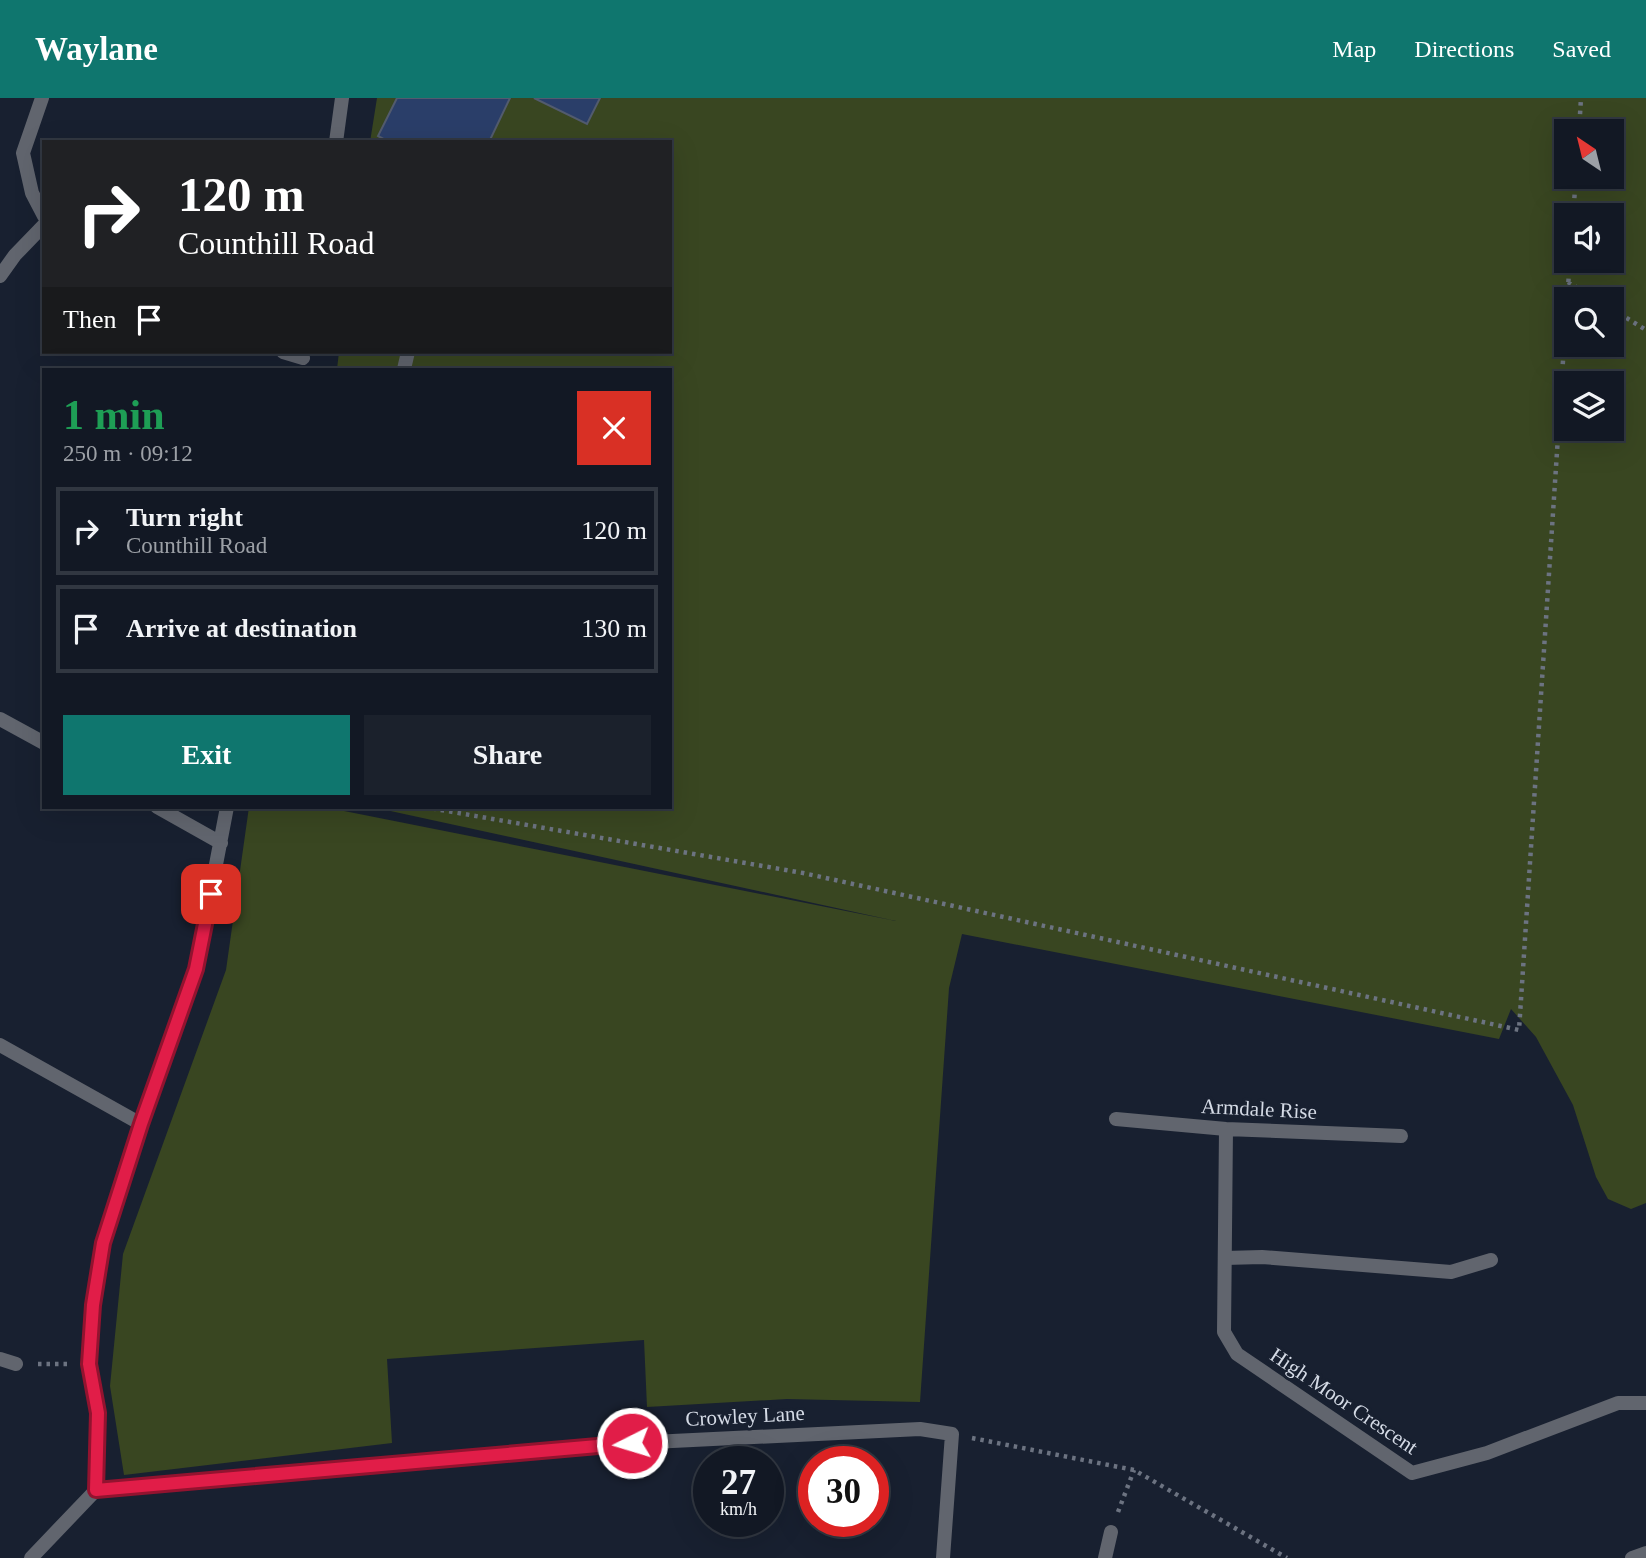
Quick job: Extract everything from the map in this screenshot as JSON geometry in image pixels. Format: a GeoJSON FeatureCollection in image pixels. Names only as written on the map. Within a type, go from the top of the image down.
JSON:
{"type":"FeatureCollection","features":[{"type":"Feature","properties":{"kind":"street"},"geometry":{"type":"LineString","coordinates":[[42,98],[23,152],[32,193],[42,212]]}},
{"type":"Feature","properties":{"kind":"street"},"geometry":{"type":"LineString","coordinates":[[336,140],[342,98]]}},
{"type":"Feature","properties":{"kind":"street"},"geometry":{"type":"LineString","coordinates":[[0,276],[15,255],[42,227]]}},
{"type":"Feature","properties":{"kind":"street"},"geometry":{"type":"LineString","coordinates":[[0,719],[42,742]]}},
{"type":"Feature","properties":{"kind":"street"},"geometry":{"type":"LineString","coordinates":[[161,809],[221,843]]}},
{"type":"Feature","properties":{"kind":"street"},"geometry":{"type":"LineString","coordinates":[[31,1558],[96,1490],[98,1413],[89,1364],[93,1305],[103,1243],[141,1124],[196,969],[227,809]]}},
{"type":"Feature","properties":{"kind":"street"},"geometry":{"type":"LineString","coordinates":[[0,1045],[141,1124]]}},
{"type":"Feature","properties":{"kind":"street","name":"Armdale Rise"},"geometry":{"type":"LineString","coordinates":[[1116,1118],[1226,1129],[1401,1136]]}},
{"type":"Feature","properties":{"kind":"street","name":"High Moor Crescent"},"geometry":{"type":"LineString","coordinates":[[1226,1129],[1224,1332],[1237,1354],[1412,1473],[1487,1453],[1618,1403],[1646,1403]]}},
{"type":"Feature","properties":{"kind":"street"},"geometry":{"type":"LineString","coordinates":[[1225,1258],[1262,1257],[1451,1272],[1490,1260]]}},
{"type":"Feature","properties":{"kind":"street"},"geometry":{"type":"LineString","coordinates":[[0,1359],[16,1364]]}},
{"type":"Feature","properties":{"kind":"street","name":"Crowley Lane"},"geometry":{"type":"LineString","coordinates":[[96,1490],[632,1443],[920,1429],[952,1434]]}},
{"type":"Feature","properties":{"kind":"street"},"geometry":{"type":"LineString","coordinates":[[943,1558],[952,1434]]}},
{"type":"Feature","properties":{"kind":"street"},"geometry":{"type":"LineString","coordinates":[[1105,1558],[1111,1532]]}},
{"type":"Feature","properties":{"kind":"street"},"geometry":{"type":"LineString","coordinates":[[1632,1558],[1646,1553]]}},
{"type":"Feature","properties":{"kind":"path"},"geometry":{"type":"LineString","coordinates":[[1580,119],[1581,98]]}},
{"type":"Feature","properties":{"kind":"path"},"geometry":{"type":"LineString","coordinates":[[1568,287],[1569,273]]}},
{"type":"Feature","properties":{"kind":"path"},"geometry":{"type":"LineString","coordinates":[[1569,282],[1577,287]]}},
{"type":"Feature","properties":{"kind":"path"},"geometry":{"type":"LineString","coordinates":[[1624,316],[1646,330]]}},
{"type":"Feature","properties":{"kind":"path"},"geometry":{"type":"LineString","coordinates":[[435,809],[803,873],[1519,1030],[1563,357]]}},
{"type":"Feature","properties":{"kind":"path"},"geometry":{"type":"LineString","coordinates":[[16,1364],[89,1364]]}},
{"type":"Feature","properties":{"kind":"path"},"geometry":{"type":"LineString","coordinates":[[952,1434],[1134,1470],[1287,1558]]}},
{"type":"Feature","properties":{"kind":"path"},"geometry":{"type":"LineString","coordinates":[[1111,1532],[1134,1470]]}},
{"type":"Feature","properties":{"kind":"green space"},"geometry":{"type":"Polygon","coordinates":[[[377,98],[1646,98],[1646,1203],[1631,1209],[1608,1199],[1596,1177],[1573,1105],[1536,1037],[1511,1009],[1499,1039],[962,934],[949,988],[920,1402],[787,1399],[647,1407],[644,1340],[387,1359],[392,1443],[124,1475],[110,1386],[123,1254],[226,970],[249,809],[334,809],[896,921],[381,809],[672,809],[672,368],[337,368],[339,354],[672,354],[672,140],[370,140],[377,98]]]}},
{"type":"Feature","properties":{"kind":"building"},"geometry":{"type":"Polygon","coordinates":[[[397,98],[510,98],[490,140],[385,140],[378,136],[397,98]]]}},
{"type":"Feature","properties":{"kind":"building"},"geometry":{"type":"Polygon","coordinates":[[[534,98],[600,98],[587,124],[534,98]]]}},
{"type":"Feature","properties":{"kind":"route"},"geometry":{"type":"LineString","coordinates":[[211,894],[196,969],[141,1124],[103,1243],[93,1305],[89,1364],[98,1413],[96,1490],[632,1443]]}}]}
